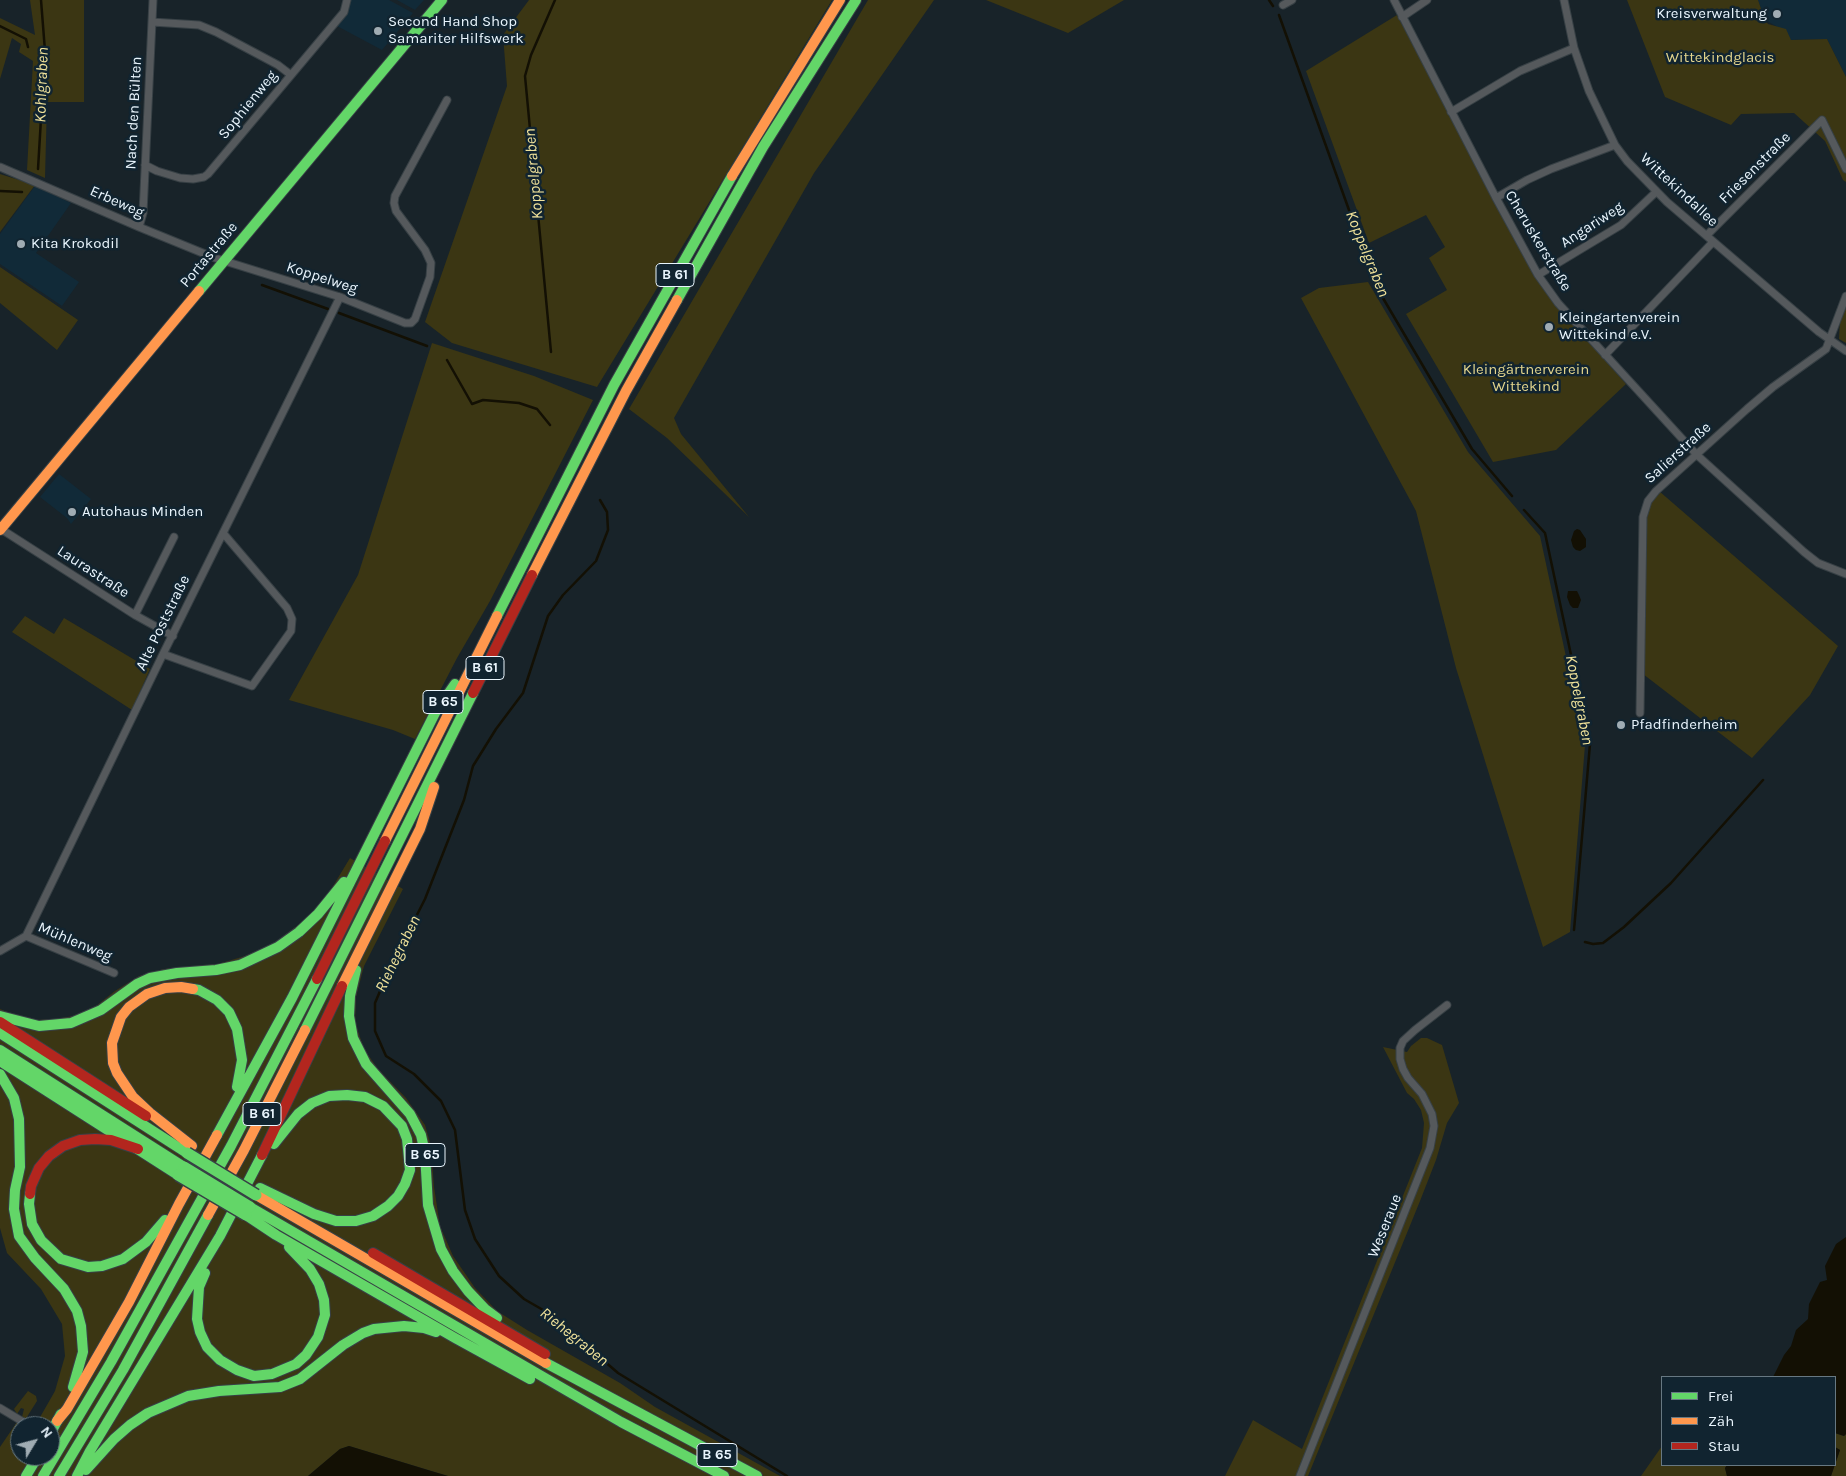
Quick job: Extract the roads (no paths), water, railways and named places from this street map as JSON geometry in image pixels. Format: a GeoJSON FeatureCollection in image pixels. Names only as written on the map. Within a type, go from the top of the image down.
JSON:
{"type":"FeatureCollection","features":[{"type":"Feature","properties":{"kind":"main road","name":"Portastraße"},"geometry":{"type":"LineString","coordinates":[[1,530],[442,0]]}},
{"type":"Feature","properties":{"kind":"main road","name":"B 61"},"geometry":{"type":"LineString","coordinates":[[43,1476],[111,1362],[231,1146],[614,385],[715,206],[840,0]]}},
{"type":"Feature","properties":{"kind":"main road","name":"B 61"},"geometry":{"type":"LineString","coordinates":[[58,1476],[123,1370],[244,1150],[315,1012],[549,540],[648,350],[763,147],[856,0]]}},
{"type":"Feature","properties":{"kind":"main road","name":"B 65"},"geometry":{"type":"LineString","coordinates":[[181,1171],[138,1149],[111,1140],[80,1140],[63,1146],[49,1156],[39,1168],[31,1186],[28,1204],[32,1224],[41,1240],[61,1259],[88,1267],[112,1264],[123,1259],[146,1242],[179,1204],[292,998],[436,713],[481,647]]}},
{"type":"Feature","properties":{"kind":"main road","name":"B 65"},"geometry":{"type":"LineString","coordinates":[[448,742],[420,829],[365,939],[350,996],[349,1016],[353,1038],[366,1064],[410,1114],[421,1135],[425,1152],[428,1205],[441,1249],[468,1291],[485,1309],[541,1351],[651,1414],[677,1434],[757,1476]]}},
{"type":"Feature","properties":{"kind":"main road"},"geometry":{"type":"LineString","coordinates":[[0,1016],[39,1026],[71,1023],[101,1010],[137,984],[150,978],[216,970],[240,965],[278,947],[299,932],[324,906],[363,856]]}},
{"type":"Feature","properties":{"kind":"main road"},"geometry":{"type":"LineString","coordinates":[[77,1476],[90,1450],[220,1236],[258,1164],[365,939]]}},
{"type":"Feature","properties":{"kind":"main road"},"geometry":{"type":"LineString","coordinates":[[190,1150],[139,1102],[124,1085],[117,1073],[112,1043],[122,1017],[129,1006],[147,994],[165,988],[181,987],[199,990],[217,1000],[233,1020],[241,1046],[242,1060],[234,1101]]}},
{"type":"Feature","properties":{"kind":"main road"},"geometry":{"type":"LineString","coordinates":[[0,1022],[190,1150]]}},
{"type":"Feature","properties":{"kind":"main road"},"geometry":{"type":"LineString","coordinates":[[0,1033],[515,1347],[677,1434]]}},
{"type":"Feature","properties":{"kind":"main road"},"geometry":{"type":"LineString","coordinates":[[0,1050],[181,1171],[248,1211],[621,1422]]}},
{"type":"Feature","properties":{"kind":"main road"},"geometry":{"type":"LineString","coordinates":[[0,1061],[138,1149]]}},
{"type":"Feature","properties":{"kind":"main road"},"geometry":{"type":"LineString","coordinates":[[0,1074],[14,1098],[19,1119],[20,1167],[15,1190],[14,1208],[19,1236],[35,1258],[64,1289],[77,1311],[81,1326],[82,1352],[76,1381],[59,1416]]}},
{"type":"Feature","properties":{"kind":"main road"},"geometry":{"type":"LineString","coordinates":[[258,1164],[298,1114],[312,1103],[329,1096],[347,1095],[365,1097],[383,1106],[395,1117],[402,1126],[407,1139],[410,1170],[398,1196],[388,1206],[373,1216],[356,1221],[336,1221],[258,1192]]}},
{"type":"Feature","properties":{"kind":"main road"},"geometry":{"type":"LineString","coordinates":[[258,1192],[541,1351]]}},
{"type":"Feature","properties":{"kind":"main road"},"geometry":{"type":"LineString","coordinates":[[60,1417],[67,1409],[129,1302],[179,1204]]}},
{"type":"Feature","properties":{"kind":"main road","name":"B 65"},"geometry":{"type":"LineString","coordinates":[[248,1211],[276,1235],[455,1338],[572,1402],[621,1422],[724,1476]]}},
{"type":"Feature","properties":{"kind":"main road"},"geometry":{"type":"LineString","coordinates":[[220,1236],[199,1287],[196,1319],[207,1347],[220,1360],[237,1370],[254,1376],[272,1374],[286,1369],[306,1355],[318,1337],[325,1315],[322,1292],[315,1277],[300,1258],[276,1235]]}},
{"type":"Feature","properties":{"kind":"main road"},"geometry":{"type":"LineString","coordinates":[[82,1476],[114,1439],[130,1426],[148,1413],[181,1398],[219,1390],[280,1387],[300,1379],[343,1345],[374,1329],[404,1326],[424,1328],[455,1338]]}},
{"type":"Feature","properties":{"kind":"street","name":"Nach den Bülten"},"geometry":{"type":"LineString","coordinates":[[139,227],[143,213],[152,0]]}},
{"type":"Feature","properties":{"kind":"street","name":"Sophienweg"},"geometry":{"type":"LineString","coordinates":[[145,165],[180,178],[193,179],[204,177],[219,163],[344,12],[347,0]]}},
{"type":"Feature","properties":{"kind":"street"},"geometry":{"type":"LineString","coordinates":[[1283,6],[1292,0]]}},
{"type":"Feature","properties":{"kind":"street","name":"Cheruskerstraße"},"geometry":{"type":"LineString","coordinates":[[1394,0],[1496,198],[1538,275],[1558,303],[1697,455],[1804,552],[1818,563],[1846,574]]}},
{"type":"Feature","properties":{"kind":"street"},"geometry":{"type":"LineString","coordinates":[[1402,17],[1427,0]]}},
{"type":"Feature","properties":{"kind":"street","name":"Wittekindallee"},"geometry":{"type":"LineString","coordinates":[[1564,0],[1574,48],[1589,91],[1616,145],[1627,161],[1656,192],[1830,340],[1846,351]]}},
{"type":"Feature","properties":{"kind":"street"},"geometry":{"type":"LineString","coordinates":[[152,22],[199,25],[278,65],[291,75]]}},
{"type":"Feature","properties":{"kind":"street"},"geometry":{"type":"LineString","coordinates":[[1451,112],[1520,71],[1574,48]]}},
{"type":"Feature","properties":{"kind":"street","name":"Koppelweg"},"geometry":{"type":"LineString","coordinates":[[224,260],[340,297],[404,323],[411,323],[415,319],[430,277],[431,263],[425,250],[396,211],[395,196],[447,100]]}},
{"type":"Feature","properties":{"kind":"street","name":"Friesenstraße"},"geometry":{"type":"LineString","coordinates":[[1707,236],[1822,120],[1846,169]]}},
{"type":"Feature","properties":{"kind":"street"},"geometry":{"type":"LineString","coordinates":[[1496,198],[1551,169],[1616,145]]}},
{"type":"Feature","properties":{"kind":"street","name":"Erbeweg"},"geometry":{"type":"LineString","coordinates":[[0,167],[139,227],[224,260]]}},
{"type":"Feature","properties":{"kind":"street","name":"Angariweg"},"geometry":{"type":"LineString","coordinates":[[1538,275],[1621,225],[1656,192]]}},
{"type":"Feature","properties":{"kind":"street"},"geometry":{"type":"LineString","coordinates":[[1605,355],[1714,242]]}},
{"type":"Feature","properties":{"kind":"street","name":"Salierstraße"},"geometry":{"type":"LineString","coordinates":[[1640,713],[1643,527],[1645,509],[1656,492],[1773,387],[1826,349],[1846,296]]}},
{"type":"Feature","properties":{"kind":"street","name":"Alte Poststraße"},"geometry":{"type":"LineString","coordinates":[[26,936],[340,297]]}},
{"type":"Feature","properties":{"kind":"street","name":"Laurastraße"},"geometry":{"type":"LineString","coordinates":[[1,530],[136,615],[173,636]]}},
{"type":"Feature","properties":{"kind":"street"},"geometry":{"type":"LineString","coordinates":[[163,654],[252,686],[292,628],[292,619],[287,608],[223,532]]}},
{"type":"Feature","properties":{"kind":"street"},"geometry":{"type":"LineString","coordinates":[[136,615],[174,537]]}},
{"type":"Feature","properties":{"kind":"street"},"geometry":{"type":"LineString","coordinates":[[0,951],[26,936]]}},
{"type":"Feature","properties":{"kind":"street","name":"Mühlenweg"},"geometry":{"type":"LineString","coordinates":[[26,936],[114,973]]}},
{"type":"Feature","properties":{"kind":"street","name":"Weseraue"},"geometry":{"type":"LineString","coordinates":[[1300,1476],[1430,1148],[1434,1126],[1432,1114],[1422,1094],[1403,1069],[1400,1059],[1400,1048],[1403,1041],[1415,1030],[1447,1005]]}},
{"type":"Feature","properties":{"kind":"street"},"geometry":{"type":"LineString","coordinates":[[0,1408],[12,1416]]}},
{"type":"Feature","properties":{"kind":"waterway","name":"Kohlgraben"},"geometry":{"type":"LineString","coordinates":[[38,169],[45,51],[41,0]]}},
{"type":"Feature","properties":{"kind":"waterway","name":"Koppelgraben"},"geometry":{"type":"LineString","coordinates":[[551,352],[525,76],[531,55],[555,0]]}},
{"type":"Feature","properties":{"kind":"waterway","name":"Koppelgraben"},"geometry":{"type":"LineString","coordinates":[[1269,0],[1273,6]]}},
{"type":"Feature","properties":{"kind":"waterway","name":"Koppelgraben"},"geometry":{"type":"LineString","coordinates":[[1279,15],[1377,288],[1472,449],[1512,496]]}},
{"type":"Feature","properties":{"kind":"waterway"},"geometry":{"type":"LineString","coordinates":[[0,26],[26,39],[28,47]]}},
{"type":"Feature","properties":{"kind":"waterway","name":"Riehegraben"},"geometry":{"type":"LineString","coordinates":[[0,191],[22,192]]}},
{"type":"Feature","properties":{"kind":"waterway","name":"Riehegraben"},"geometry":{"type":"LineString","coordinates":[[262,285],[328,309]]}},
{"type":"Feature","properties":{"kind":"waterway","name":"Riehegraben"},"geometry":{"type":"LineString","coordinates":[[339,313],[427,346]]}},
{"type":"Feature","properties":{"kind":"waterway","name":"Riehegraben"},"geometry":{"type":"LineString","coordinates":[[447,360],[472,404],[483,400],[519,403],[537,409],[550,425]]}},
{"type":"Feature","properties":{"kind":"waterway","name":"Riehegraben"},"geometry":{"type":"LineString","coordinates":[[600,500],[607,512],[608,530],[596,561],[563,595],[548,616],[523,693],[496,729],[473,766],[464,800],[425,899],[389,970],[375,1003],[375,1031],[386,1056],[414,1074],[441,1101],[455,1130],[465,1210],[475,1239],[499,1276],[524,1299],[550,1314],[618,1373],[787,1476]]}},
{"type":"Feature","properties":{"kind":"waterway","name":"Koppelgraben"},"geometry":{"type":"LineString","coordinates":[[1524,510],[1545,533],[1590,744],[1574,930]]}},
{"type":"Feature","properties":{"kind":"waterway","name":"Koppelgraben"},"geometry":{"type":"LineString","coordinates":[[1585,942],[1593,944],[1603,943],[1624,927],[1671,883],[1763,780]]}},
{"type":"Feature","properties":{"kind":"place","name":"Kreisverwaltung"},"geometry":{"type":"Point","coordinates":[1777,14]}},
{"type":"Feature","properties":{"kind":"place","name":"Second Hand Shop Samariter Hilfswerk"},"geometry":{"type":"Point","coordinates":[378,31]}},
{"type":"Feature","properties":{"kind":"place","name":"Kita Krokodil"},"geometry":{"type":"Point","coordinates":[21,244]}},
{"type":"Feature","properties":{"kind":"place","name":"Kleingartenverein Wittekind e.V."},"geometry":{"type":"Point","coordinates":[1549,327]}},
{"type":"Feature","properties":{"kind":"place","name":"Autohaus Minden"},"geometry":{"type":"Point","coordinates":[72,512]}},
{"type":"Feature","properties":{"kind":"place","name":"Pfadfinderheim"},"geometry":{"type":"Point","coordinates":[1621,725]}},
{"type":"Feature","properties":{"kind":"park label","name":"Wittekindglacis"},"geometry":{"type":"Point","coordinates":[1720,58]}},
{"type":"Feature","properties":{"kind":"park label","name":"Kleingärtnerverein Wittekind"},"geometry":{"type":"Point","coordinates":[1526,378]}}]}
